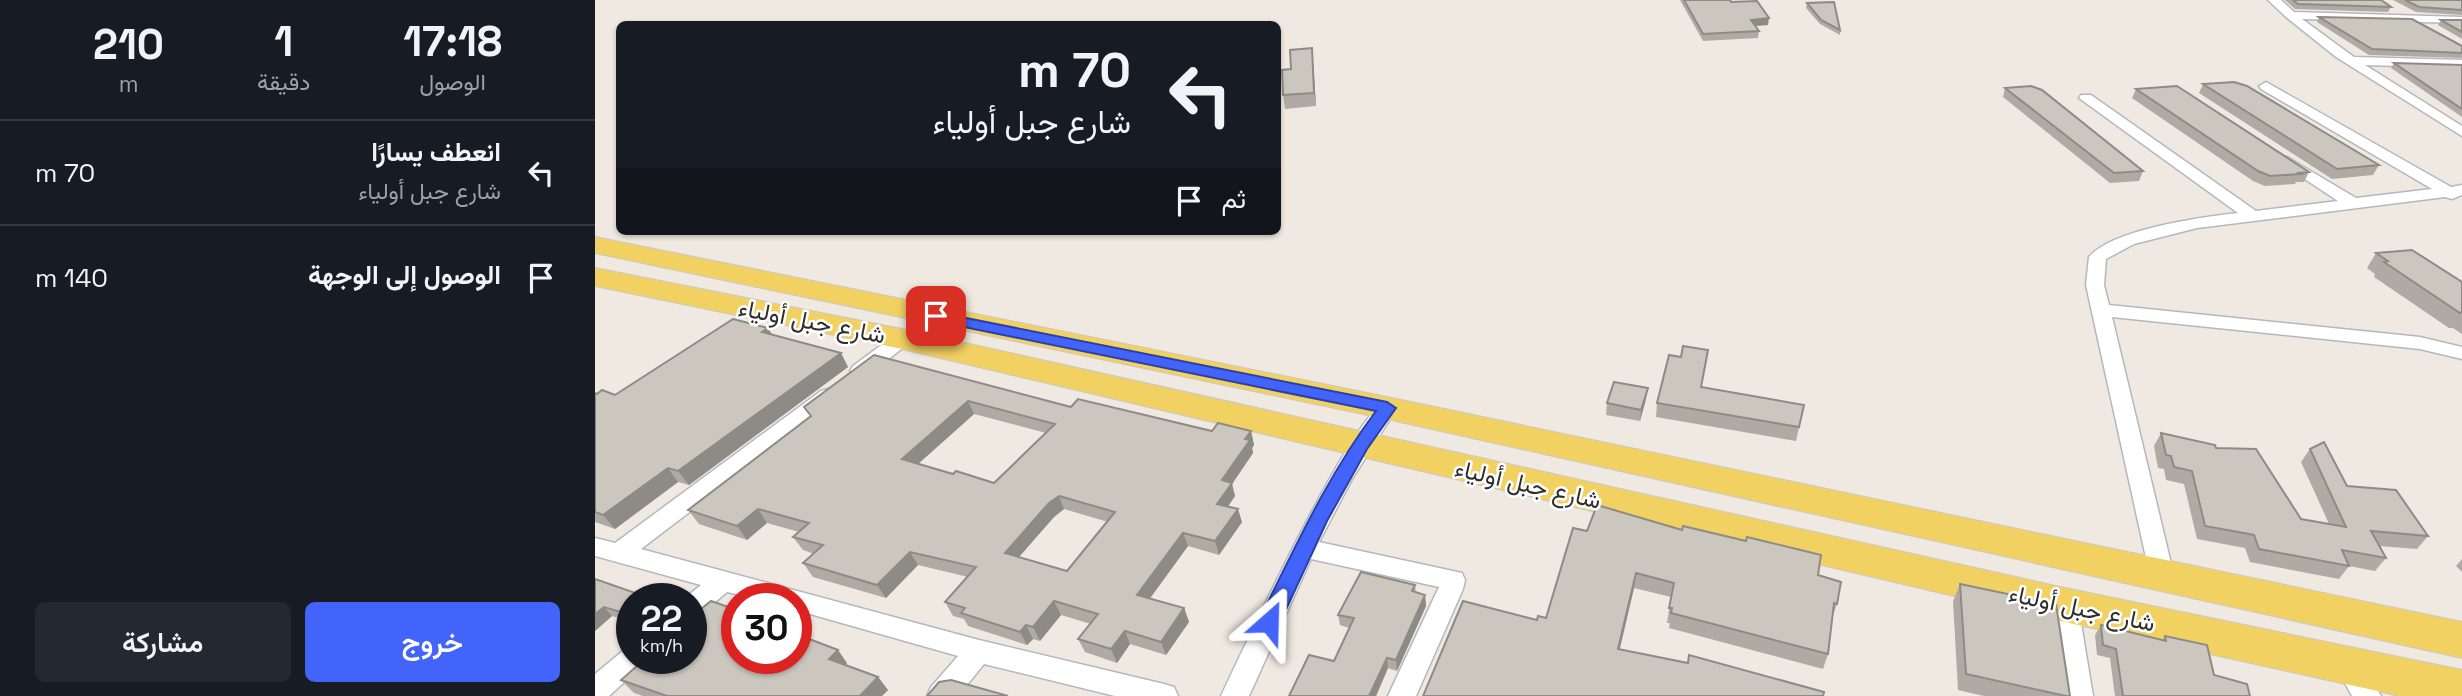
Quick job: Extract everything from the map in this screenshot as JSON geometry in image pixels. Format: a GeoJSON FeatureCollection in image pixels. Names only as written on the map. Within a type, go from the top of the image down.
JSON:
{"type":"FeatureCollection","features":[{"type":"Feature","properties":{"kind":"main road","name":"شارع جبل أولياء"},"geometry":{"type":"LineString","coordinates":[[595,245],[1387,408],[2462,640]]}},
{"type":"Feature","properties":{"kind":"main road","name":"شارع جبل أولياء"},"geometry":{"type":"LineString","coordinates":[[595,277],[902,339],[1360,445],[1808,544],[2065,606],[2462,690]]}},
{"type":"Feature","properties":{"kind":"street"},"geometry":{"type":"LineString","coordinates":[[2274,0],[2290,15],[2354,61],[2462,132]]}},
{"type":"Feature","properties":{"kind":"street"},"geometry":{"type":"LineString","coordinates":[[2391,6],[2433,30]]}},
{"type":"Feature","properties":{"kind":"street"},"geometry":{"type":"LineString","coordinates":[[2290,15],[2462,20]]}},
{"type":"Feature","properties":{"kind":"street"},"geometry":{"type":"LineString","coordinates":[[2354,61],[2462,64]]}},
{"type":"Feature","properties":{"kind":"street"},"geometry":{"type":"LineString","coordinates":[[2266,86],[2458,194]]}},
{"type":"Feature","properties":{"kind":"street"},"geometry":{"type":"LineString","coordinates":[[2086,98],[2253,216]]}},
{"type":"Feature","properties":{"kind":"street"},"geometry":{"type":"LineString","coordinates":[[2439,118],[2462,118]]}},
{"type":"Feature","properties":{"kind":"street"},"geometry":{"type":"LineString","coordinates":[[2277,154],[2354,205]]}},
{"type":"Feature","properties":{"kind":"street"},"geometry":{"type":"LineString","coordinates":[[2162,576],[2095,285],[2098,257],[2128,240],[2197,223],[2458,194]]}},
{"type":"Feature","properties":{"kind":"street"},"geometry":{"type":"LineString","coordinates":[[2101,310],[2420,343],[2462,353]]}},
{"type":"Feature","properties":{"kind":"street"},"geometry":{"type":"LineString","coordinates":[[619,553],[902,339]]}},
{"type":"Feature","properties":{"kind":"street"},"geometry":{"type":"LineString","coordinates":[[1235,696],[1303,548],[1360,445],[1387,408]]}},
{"type":"Feature","properties":{"kind":"street"},"geometry":{"type":"LineString","coordinates":[[595,547],[735,583]]}},
{"type":"Feature","properties":{"kind":"street"},"geometry":{"type":"LineString","coordinates":[[1303,548],[1453,580],[1402,696]]}},
{"type":"Feature","properties":{"kind":"street"},"geometry":{"type":"LineString","coordinates":[[707,594],[724,580]]}},
{"type":"Feature","properties":{"kind":"street"},"geometry":{"type":"LineString","coordinates":[[812,604],[979,651],[1164,696]]}},
{"type":"Feature","properties":{"kind":"street"},"geometry":{"type":"LineString","coordinates":[[2065,606],[2079,696]]}},
{"type":"Feature","properties":{"kind":"street"},"geometry":{"type":"LineString","coordinates":[[941,696],[979,651]]}},
{"type":"Feature","properties":{"kind":"street"},"geometry":{"type":"LineString","coordinates":[[2347,665],[2367,696]]}},
{"type":"Feature","properties":{"kind":"street"},"geometry":{"type":"LineString","coordinates":[[595,691],[616,673]]}},
{"type":"Feature","properties":{"kind":"building"},"geometry":{"type":"Polygon","coordinates":[[[1684,0],[1757,1],[1769,18],[1751,20],[1759,31],[1703,34],[1684,0]]]}},
{"type":"Feature","properties":{"kind":"building"},"geometry":{"type":"Polygon","coordinates":[[[2293,0],[2381,0],[2391,7],[2298,4],[2293,0]]]}},
{"type":"Feature","properties":{"kind":"building"},"geometry":{"type":"Polygon","coordinates":[[[2405,0],[2462,0],[2462,10],[2419,7],[2405,0]]]}},
{"type":"Feature","properties":{"kind":"building"},"geometry":{"type":"Polygon","coordinates":[[[1834,2],[1840,30],[1821,20],[1807,3],[1834,2]]]}},
{"type":"Feature","properties":{"kind":"building"},"geometry":{"type":"Polygon","coordinates":[[[2319,17],[2412,19],[2462,46],[2462,53],[2372,49],[2319,17]]]}},
{"type":"Feature","properties":{"kind":"building"},"geometry":{"type":"Polygon","coordinates":[[[2441,20],[2462,20],[2462,32],[2441,20]]]}},
{"type":"Feature","properties":{"kind":"building"},"geometry":{"type":"Polygon","coordinates":[[[1312,48],[1314,93],[1283,95],[1282,70],[1291,69],[1290,50],[1312,48]]]}},
{"type":"Feature","properties":{"kind":"building"},"geometry":{"type":"Polygon","coordinates":[[[2394,63],[2462,65],[2462,109],[2394,63]]]}},
{"type":"Feature","properties":{"kind":"building"},"geometry":{"type":"Polygon","coordinates":[[[2234,82],[2247,86],[2379,165],[2337,169],[2203,84],[2234,82]]]}},
{"type":"Feature","properties":{"kind":"building"},"geometry":{"type":"Polygon","coordinates":[[[2031,86],[2042,90],[2143,171],[2114,173],[2005,88],[2031,86]]]}},
{"type":"Feature","properties":{"kind":"building"},"geometry":{"type":"Polygon","coordinates":[[[2177,86],[2309,172],[2270,176],[2258,171],[2136,89],[2177,86]]]}},
{"type":"Feature","properties":{"kind":"building"},"geometry":{"type":"Polygon","coordinates":[[[2412,250],[2462,282],[2462,312],[2384,262],[2388,261],[2376,253],[2412,250]]]}},
{"type":"Feature","properties":{"kind":"building"},"geometry":{"type":"Polygon","coordinates":[[[733,319],[768,328],[762,332],[841,353],[678,471],[668,468],[603,515],[595,512],[595,393],[602,390],[615,395],[733,319]]]}},
{"type":"Feature","properties":{"kind":"building"},"geometry":{"type":"Polygon","coordinates":[[[1683,346],[1708,350],[1701,387],[1804,405],[1799,427],[1657,403],[1669,355],[1681,357],[1683,346]]]}},
{"type":"Feature","properties":{"kind":"building"},"geometry":{"type":"Polygon","coordinates":[[[874,355],[1071,407],[1078,399],[1212,431],[1218,423],[1251,431],[1245,439],[1250,440],[1222,480],[1232,483],[1217,504],[1238,509],[1215,541],[1183,533],[1137,595],[1184,608],[1161,642],[1125,631],[1111,649],[1078,639],[1098,614],[1054,601],[1033,627],[1026,625],[1020,632],[961,613],[965,608],[945,602],[976,567],[910,552],[877,585],[803,563],[823,545],[793,537],[809,523],[758,509],[737,526],[688,510],[811,416],[804,407],[874,355]],[[968,401],[902,459],[994,483],[1055,424],[968,401]],[[1059,496],[1049,503],[1005,553],[1067,571],[1115,512],[1059,496]]]}},
{"type":"Feature","properties":{"kind":"building"},"geometry":{"type":"Polygon","coordinates":[[[1614,382],[1648,388],[1641,410],[1607,403],[1614,382]]]}},
{"type":"Feature","properties":{"kind":"building"},"geometry":{"type":"Polygon","coordinates":[[[2161,433],[2215,445],[2216,448],[2256,449],[2301,519],[2346,527],[2310,449],[2324,442],[2347,486],[2396,490],[2428,536],[2371,531],[2386,558],[2342,550],[2349,566],[2259,549],[2254,535],[2205,526],[2192,471],[2174,467],[2171,456],[2166,455],[2161,433]]]}},
{"type":"Feature","properties":{"kind":"building"},"geometry":{"type":"Polygon","coordinates":[[[1597,505],[1682,530],[1683,526],[1746,541],[1747,537],[1821,555],[1818,575],[1841,582],[1837,604],[1834,603],[1828,654],[1671,613],[1672,608],[1669,608],[1674,583],[1636,573],[1618,649],[1688,663],[1689,655],[1824,692],[1823,696],[1423,696],[1463,601],[1537,620],[1538,616],[1546,618],[1573,528],[1587,531],[1597,505]]]}},
{"type":"Feature","properties":{"kind":"building"},"geometry":{"type":"Polygon","coordinates":[[[1361,572],[1415,585],[1412,591],[1425,595],[1396,660],[1387,658],[1369,696],[1289,696],[1309,655],[1334,661],[1354,618],[1338,615],[1361,572]]]}},
{"type":"Feature","properties":{"kind":"building"},"geometry":{"type":"Polygon","coordinates":[[[595,579],[616,586],[616,611],[604,607],[595,614],[595,579]]]}},
{"type":"Feature","properties":{"kind":"building"},"geometry":{"type":"Polygon","coordinates":[[[1960,584],[2056,604],[2070,696],[1966,674],[1960,584]]]}},
{"type":"Feature","properties":{"kind":"building"},"geometry":{"type":"Polygon","coordinates":[[[711,601],[721,604],[721,674],[812,674],[812,640],[838,650],[829,659],[878,677],[860,696],[667,696],[621,680],[628,674],[707,674],[707,604],[711,601]]]}},
{"type":"Feature","properties":{"kind":"building"},"geometry":{"type":"Polygon","coordinates":[[[2101,625],[2166,641],[2165,636],[2207,645],[2214,675],[2247,684],[2250,696],[2123,696],[2116,649],[2103,645],[2101,625]]]}},
{"type":"Feature","properties":{"kind":"building"},"geometry":{"type":"Polygon","coordinates":[[[951,680],[1008,696],[927,696],[939,682],[951,680]]]}},
{"type":"Feature","properties":{"kind":"route"},"geometry":{"type":"LineString","coordinates":[[936,316],[1387,408],[1360,445],[1318,520],[1269,622]]}}]}
